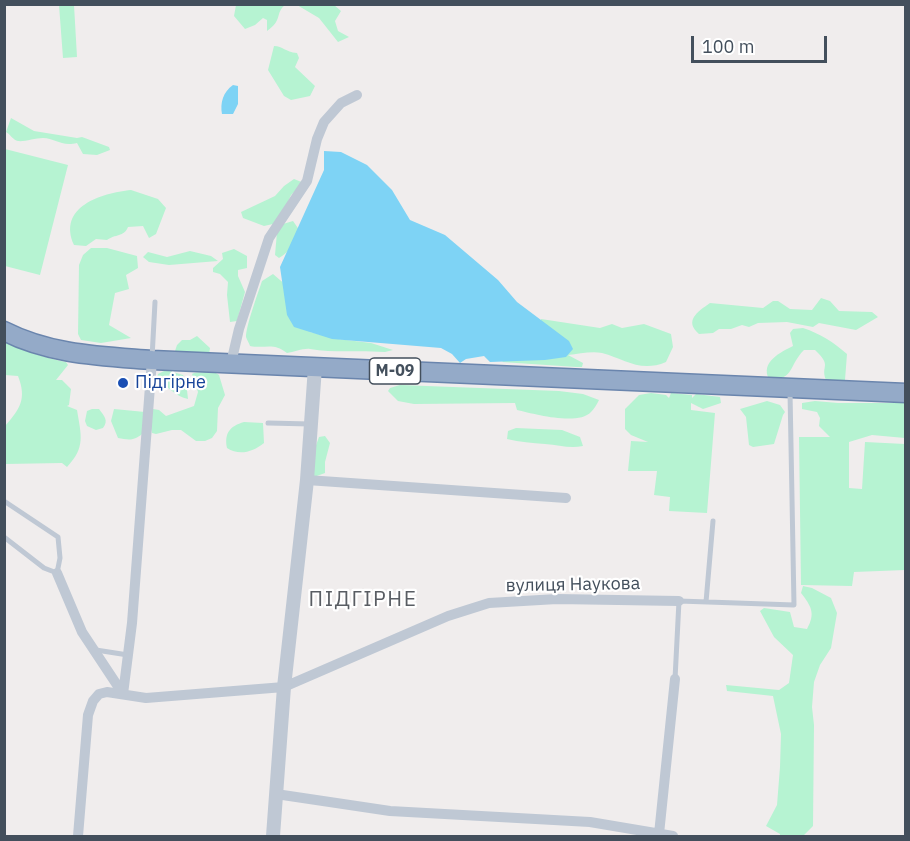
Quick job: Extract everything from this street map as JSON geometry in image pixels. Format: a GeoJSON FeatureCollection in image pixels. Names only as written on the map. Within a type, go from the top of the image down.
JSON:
{"type":"FeatureCollection","features":[{"type":"Feature","properties":{"kind":"highway","name":"М-09"},"geometry":{"type":"LineString","coordinates":[[4,331],[41,345],[74,353],[152,360],[906,393]]}},
{"type":"Feature","properties":{"kind":"street"},"geometry":{"type":"LineString","coordinates":[[231,363],[239,329],[269,238],[307,181],[317,139],[324,122],[341,103],[357,95]]}},
{"type":"Feature","properties":{"kind":"street"},"geometry":{"type":"LineString","coordinates":[[123,694],[132,623],[152,360]]}},
{"type":"Feature","properties":{"kind":"street"},"geometry":{"type":"LineString","coordinates":[[273,837],[284,687],[307,480],[315,367]]}},
{"type":"Feature","properties":{"kind":"street"},"geometry":{"type":"LineString","coordinates":[[307,480],[566,498]]}},
{"type":"Feature","properties":{"kind":"street"},"geometry":{"type":"LineString","coordinates":[[57,573],[72,612],[123,694]]}},
{"type":"Feature","properties":{"kind":"street","name":"вулиця Наукова"},"geometry":{"type":"LineString","coordinates":[[78,837],[88,715],[93,701],[99,694],[108,692],[146,698],[284,687],[448,616],[489,603],[558,599],[680,601]]}},
{"type":"Feature","properties":{"kind":"street"},"geometry":{"type":"LineString","coordinates":[[658,834],[675,679]]}},
{"type":"Feature","properties":{"kind":"street"},"geometry":{"type":"LineString","coordinates":[[276,794],[390,811],[590,822],[673,837]]}},
{"type":"Feature","properties":{"kind":"lane"},"geometry":{"type":"LineString","coordinates":[[152,360],[155,302]]}},
{"type":"Feature","properties":{"kind":"lane"},"geometry":{"type":"LineString","coordinates":[[675,679],[680,601],[794,605],[790,388]]}},
{"type":"Feature","properties":{"kind":"lane"},"geometry":{"type":"LineString","coordinates":[[268,423],[311,424]]}},
{"type":"Feature","properties":{"kind":"lane"},"geometry":{"type":"LineString","coordinates":[[4,501],[58,537],[60,558],[57,573],[44,568],[4,537]]}},
{"type":"Feature","properties":{"kind":"lane"},"geometry":{"type":"LineString","coordinates":[[706,602],[713,521]]}},
{"type":"Feature","properties":{"kind":"lane"},"geometry":{"type":"LineString","coordinates":[[94,650],[128,655]]}},
{"type":"Feature","properties":{"kind":"green space"},"geometry":{"type":"Polygon","coordinates":[[[236,4],[285,5],[275,23],[267,31],[267,20],[263,18],[255,25],[245,29],[234,16],[236,4]]]}},
{"type":"Feature","properties":{"kind":"green space"},"geometry":{"type":"Polygon","coordinates":[[[59,5],[74,5],[77,57],[63,58],[59,5]]]}},
{"type":"Feature","properties":{"kind":"green space"},"geometry":{"type":"Polygon","coordinates":[[[297,5],[334,5],[341,11],[335,21],[338,31],[349,37],[338,42],[319,18],[297,5]]]}},
{"type":"Feature","properties":{"kind":"green space"},"geometry":{"type":"Polygon","coordinates":[[[274,46],[297,53],[299,58],[295,67],[315,86],[310,96],[291,100],[284,96],[268,70],[274,46]]]}},
{"type":"Feature","properties":{"kind":"green space"},"geometry":{"type":"Polygon","coordinates":[[[11,118],[34,131],[82,137],[109,147],[110,150],[97,155],[83,154],[77,143],[67,144],[43,138],[18,141],[6,132],[11,118]]]}},
{"type":"Feature","properties":{"kind":"green space"},"geometry":{"type":"Polygon","coordinates":[[[5,149],[68,165],[40,275],[5,266],[5,149]]]}},
{"type":"Feature","properties":{"kind":"green space"},"geometry":{"type":"Polygon","coordinates":[[[294,179],[304,183],[291,195],[284,211],[273,224],[264,226],[243,218],[241,212],[275,196],[294,179]]]}},
{"type":"Feature","properties":{"kind":"green space"},"geometry":{"type":"Polygon","coordinates":[[[131,190],[158,199],[166,208],[156,234],[149,238],[143,226],[128,227],[122,234],[107,240],[96,239],[86,246],[74,245],[70,232],[72,221],[85,204],[107,195],[131,190]]]}},
{"type":"Feature","properties":{"kind":"green space"},"geometry":{"type":"Polygon","coordinates":[[[293,221],[300,231],[289,250],[279,258],[275,255],[277,232],[283,224],[293,221]]]}},
{"type":"Feature","properties":{"kind":"green space"},"geometry":{"type":"Polygon","coordinates":[[[91,248],[107,248],[137,256],[138,268],[126,275],[129,289],[115,293],[109,325],[131,338],[101,343],[81,340],[78,334],[79,265],[83,255],[91,248]]]}},
{"type":"Feature","properties":{"kind":"green space"},"geometry":{"type":"Polygon","coordinates":[[[234,249],[247,256],[247,268],[238,270],[238,276],[245,292],[237,321],[230,322],[228,282],[220,274],[213,272],[213,268],[223,259],[222,253],[234,249]]]}},
{"type":"Feature","properties":{"kind":"green space"},"geometry":{"type":"Polygon","coordinates":[[[190,251],[211,256],[218,261],[169,265],[149,262],[143,257],[148,252],[167,257],[190,251]]]}},
{"type":"Feature","properties":{"kind":"green space"},"geometry":{"type":"Polygon","coordinates":[[[273,274],[287,286],[310,332],[338,339],[371,343],[393,350],[385,352],[308,349],[287,353],[273,347],[250,346],[246,337],[252,309],[262,281],[273,274]]]}},
{"type":"Feature","properties":{"kind":"green space"},"geometry":{"type":"Polygon","coordinates":[[[821,298],[830,301],[839,311],[872,312],[878,317],[856,330],[819,323],[813,327],[787,322],[758,323],[749,327],[742,325],[731,329],[719,329],[713,333],[699,334],[692,321],[697,313],[710,303],[763,308],[773,301],[778,301],[790,309],[812,310],[821,298]]]}},
{"type":"Feature","properties":{"kind":"green space"},"geometry":{"type":"Polygon","coordinates":[[[541,319],[600,328],[612,324],[622,328],[644,324],[671,334],[673,347],[666,362],[648,366],[640,366],[594,352],[568,355],[583,363],[582,367],[502,362],[538,333],[541,319]]]}},
{"type":"Feature","properties":{"kind":"green space"},"geometry":{"type":"Polygon","coordinates":[[[803,328],[816,333],[847,354],[845,380],[826,380],[825,363],[815,350],[804,350],[787,374],[777,379],[769,379],[767,368],[769,363],[793,346],[790,333],[793,329],[803,328]]]}},
{"type":"Feature","properties":{"kind":"green space"},"geometry":{"type":"Polygon","coordinates":[[[197,336],[210,348],[209,355],[184,356],[175,351],[182,340],[190,340],[197,336]]]}},
{"type":"Feature","properties":{"kind":"green space"},"geometry":{"type":"Polygon","coordinates":[[[5,342],[66,362],[68,365],[56,380],[62,380],[71,389],[67,406],[77,410],[81,440],[77,453],[67,467],[62,463],[5,464],[5,426],[18,409],[22,391],[18,376],[5,375],[5,342]]]}},
{"type":"Feature","properties":{"kind":"green space"},"geometry":{"type":"Polygon","coordinates":[[[166,370],[183,375],[188,399],[176,394],[157,378],[158,374],[166,370]]]}},
{"type":"Feature","properties":{"kind":"green space"},"geometry":{"type":"Polygon","coordinates":[[[213,371],[219,375],[225,395],[218,408],[217,431],[212,438],[196,441],[181,430],[152,433],[150,423],[153,409],[159,410],[166,416],[194,406],[198,392],[192,374],[213,371]]]}},
{"type":"Feature","properties":{"kind":"green space"},"geometry":{"type":"Polygon","coordinates":[[[400,385],[559,391],[583,394],[599,400],[592,411],[585,416],[566,419],[517,410],[515,403],[414,404],[398,401],[388,391],[400,385]]]}},
{"type":"Feature","properties":{"kind":"green space"},"geometry":{"type":"Polygon","coordinates":[[[651,393],[666,395],[669,398],[671,393],[692,395],[692,398],[696,394],[720,397],[721,403],[703,409],[691,403],[691,410],[715,413],[707,513],[669,511],[670,497],[654,495],[657,471],[628,471],[631,441],[648,442],[631,435],[625,429],[625,409],[639,395],[651,393]]]}},
{"type":"Feature","properties":{"kind":"green space"},"geometry":{"type":"Polygon","coordinates":[[[767,401],[780,405],[785,412],[774,444],[753,447],[749,445],[746,417],[740,409],[767,401]]]}},
{"type":"Feature","properties":{"kind":"green space"},"geometry":{"type":"Polygon","coordinates":[[[815,401],[905,403],[905,438],[872,435],[849,442],[849,488],[862,489],[865,442],[905,444],[905,570],[854,572],[852,586],[801,585],[799,437],[830,437],[819,426],[820,418],[817,412],[802,409],[802,403],[815,401]]]}},
{"type":"Feature","properties":{"kind":"green space"},"geometry":{"type":"Polygon","coordinates":[[[99,409],[104,416],[106,423],[103,428],[96,430],[87,426],[85,421],[87,411],[99,409]]]}},
{"type":"Feature","properties":{"kind":"green space"},"geometry":{"type":"Polygon","coordinates":[[[114,409],[145,412],[142,434],[131,439],[118,438],[111,421],[114,409]]]}},
{"type":"Feature","properties":{"kind":"green space"},"geometry":{"type":"Polygon","coordinates":[[[244,422],[263,423],[264,443],[246,452],[236,452],[227,448],[227,434],[235,426],[244,422]]]}},
{"type":"Feature","properties":{"kind":"green space"},"geometry":{"type":"Polygon","coordinates":[[[516,428],[562,430],[580,437],[583,446],[569,447],[507,439],[508,431],[516,428]]]}},
{"type":"Feature","properties":{"kind":"green space"},"geometry":{"type":"Polygon","coordinates":[[[325,436],[330,443],[325,462],[325,473],[314,477],[311,459],[319,437],[325,436]]]}},
{"type":"Feature","properties":{"kind":"green space"},"geometry":{"type":"Polygon","coordinates":[[[803,586],[831,598],[837,613],[831,648],[820,665],[814,682],[812,707],[814,725],[813,826],[803,836],[780,836],[766,826],[777,805],[780,767],[781,734],[773,696],[727,691],[726,685],[779,690],[789,683],[793,655],[774,637],[760,611],[764,608],[790,612],[794,627],[807,629],[812,614],[810,606],[801,593],[803,586]]]}},
{"type":"Feature","properties":{"kind":"water"},"geometry":{"type":"Polygon","coordinates":[[[233,85],[238,86],[238,104],[233,114],[222,114],[223,98],[233,85]]]}},
{"type":"Feature","properties":{"kind":"water"},"geometry":{"type":"Polygon","coordinates":[[[324,151],[341,152],[367,165],[392,190],[410,220],[445,235],[498,280],[517,302],[569,341],[573,349],[566,357],[545,360],[490,362],[484,356],[466,359],[460,363],[452,354],[441,348],[332,339],[294,327],[287,315],[280,267],[324,170],[324,151]]]}},
{"type":"Feature","properties":{"kind":"place","name":"Підгірне"},"geometry":{"type":"Point","coordinates":[123,383]}},
{"type":"Feature","properties":{"kind":"district","name":"ПІДГІРНЕ"},"geometry":{"type":"Point","coordinates":[363,600]}}]}
